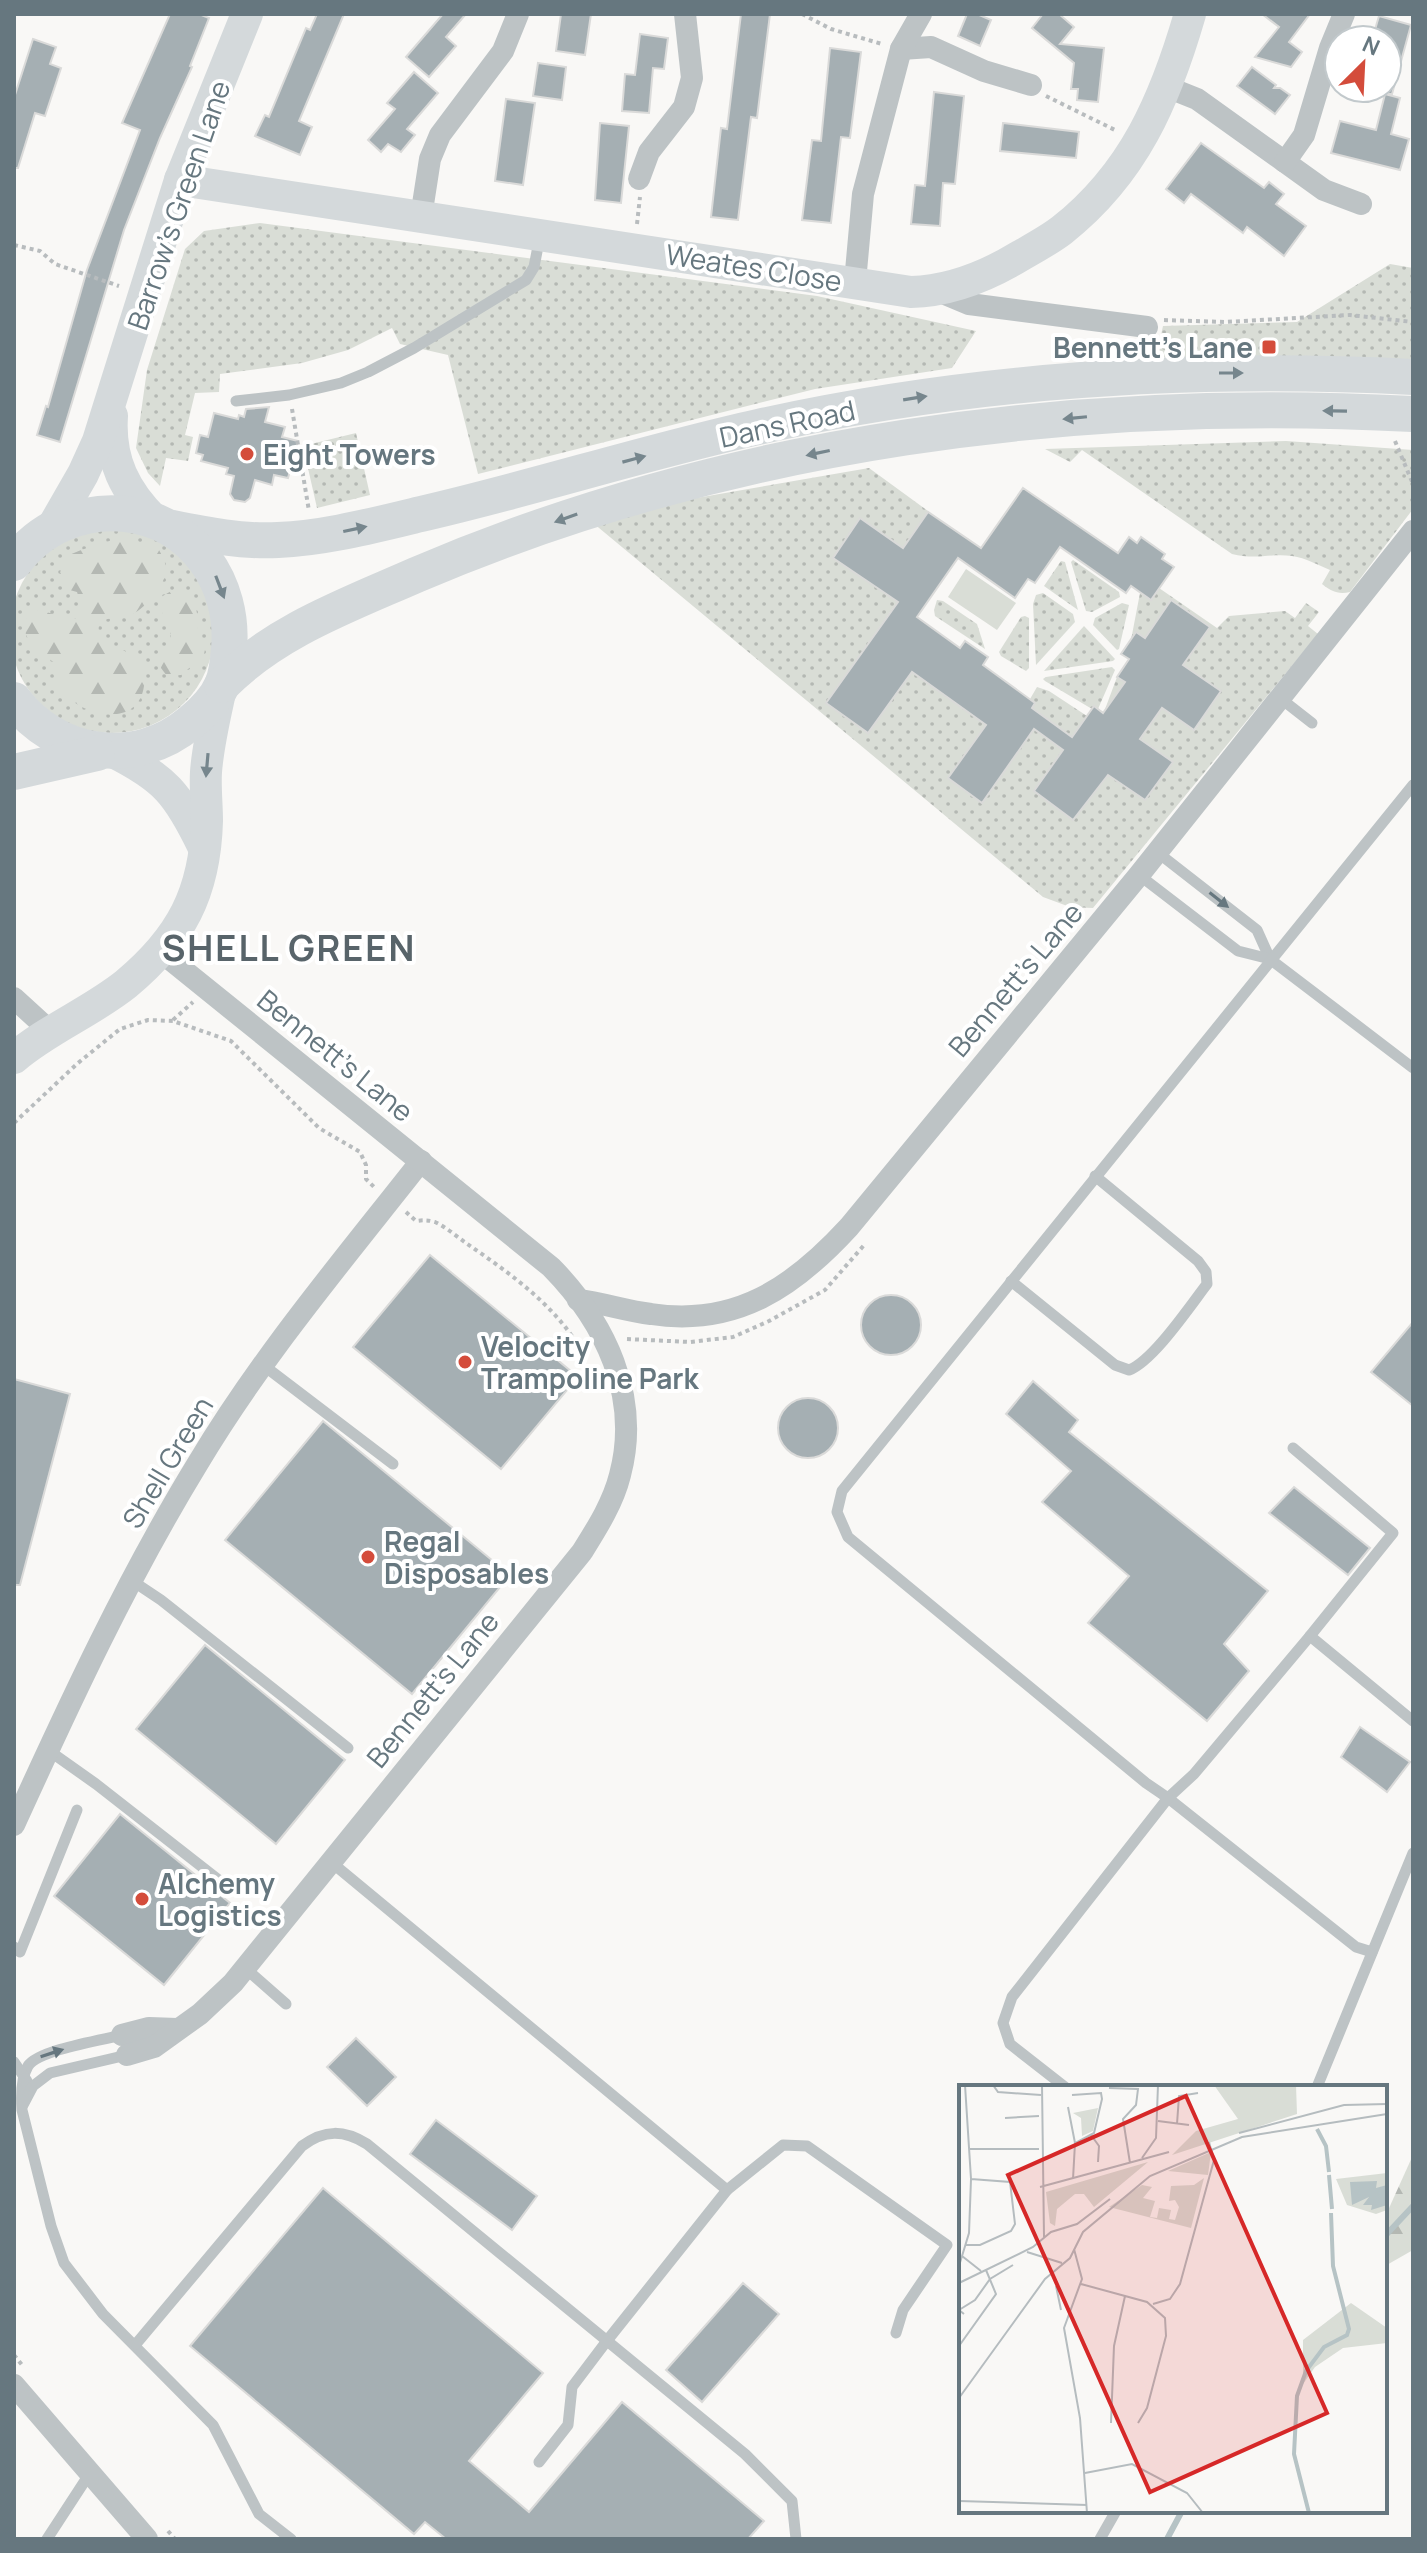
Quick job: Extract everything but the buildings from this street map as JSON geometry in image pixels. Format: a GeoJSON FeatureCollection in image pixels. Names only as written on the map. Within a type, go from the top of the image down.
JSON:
{"type":"FeatureCollection","features":[{"type":"Feature","properties":{"kind":"main road","name":"Dans Road"},"geometry":{"type":"LineString","coordinates":[[50,530],[82,517],[116,513],[248,540],[313,537],[479,501],[757,427],[948,392],[1046,382],[1201,373],[1413,377]]}},
{"type":"Feature","properties":{"kind":"main road","name":"Dans Road"},"geometry":{"type":"LineString","coordinates":[[14,772],[108,752],[133,750],[167,739],[194,720],[221,686],[255,654],[333,611],[470,552],[581,513],[699,479],[824,452],[952,430],[1119,413],[1252,410],[1401,421]]}},
{"type":"Feature","properties":{"kind":"main road"},"geometry":{"type":"LineString","coordinates":[[164,525],[202,555],[221,586],[230,639],[221,686]]}},
{"type":"Feature","properties":{"kind":"main road"},"geometry":{"type":"LineString","coordinates":[[14,563],[34,541],[50,530]]}},
{"type":"Feature","properties":{"kind":"main road"},"geometry":{"type":"LineString","coordinates":[[14,700],[34,723],[49,733],[76,746],[108,752]]}},
{"type":"Feature","properties":{"kind":"street","name":"Barrow's Green Lane"},"geometry":{"type":"LineString","coordinates":[[50,530],[83,474],[113,397],[180,180],[247,14]]}},
{"type":"Feature","properties":{"kind":"street"},"geometry":{"type":"LineString","coordinates":[[421,217],[430,159],[440,135],[503,51],[518,14]]}},
{"type":"Feature","properties":{"kind":"street"},"geometry":{"type":"LineString","coordinates":[[639,179],[649,152],[684,107],[688,93],[692,78],[685,14]]}},
{"type":"Feature","properties":{"kind":"street"},"geometry":{"type":"LineString","coordinates":[[855,282],[863,194],[901,49],[921,14]]}},
{"type":"Feature","properties":{"kind":"street","name":"Weates Close"},"geometry":{"type":"LineString","coordinates":[[180,180],[911,292],[938,291],[998,269],[1060,232],[1105,192],[1140,142],[1167,87],[1190,14]]}},
{"type":"Feature","properties":{"kind":"street"},"geometry":{"type":"LineString","coordinates":[[1285,162],[1304,135],[1330,48],[1344,14]]}},
{"type":"Feature","properties":{"kind":"street"},"geometry":{"type":"LineString","coordinates":[[901,49],[931,47],[984,71],[1031,85]]}},
{"type":"Feature","properties":{"kind":"street"},"geometry":{"type":"LineString","coordinates":[[1167,87],[1197,99],[1324,190],[1361,204]]}},
{"type":"Feature","properties":{"kind":"street"},"geometry":{"type":"LineString","coordinates":[[938,291],[969,304],[1147,327]]}},
{"type":"Feature","properties":{"kind":"street","name":"Barrow's Green Lane"},"geometry":{"type":"LineString","coordinates":[[113,397],[111,433],[115,461],[129,491],[164,525]]}},
{"type":"Feature","properties":{"kind":"street"},"geometry":{"type":"LineString","coordinates":[[14,544],[50,530]]}},
{"type":"Feature","properties":{"kind":"street","name":"Bennett's Lane"},"geometry":{"type":"LineString","coordinates":[[578,1300],[650,1314],[715,1315],[742,1308],[762,1298],[809,1267],[849,1227],[1139,875],[1413,531]]}},
{"type":"Feature","properties":{"kind":"street"},"geometry":{"type":"LineString","coordinates":[[14,1058],[50,1031],[123,986],[161,952],[185,918],[202,865],[207,821],[206,769],[221,686]]}},
{"type":"Feature","properties":{"kind":"street"},"geometry":{"type":"LineString","coordinates":[[108,752],[154,775],[168,787],[180,801],[203,846]]}},
{"type":"Feature","properties":{"kind":"street","name":"Bennett's Lane"},"geometry":{"type":"LineString","coordinates":[[124,2045],[154,2047],[219,1997],[245,1968],[582,1552],[611,1501],[625,1451],[626,1404],[613,1359],[592,1319],[551,1267],[161,952]]}},
{"type":"Feature","properties":{"kind":"street"},"geometry":{"type":"LineString","coordinates":[[14,998],[50,1031]]}},
{"type":"Feature","properties":{"kind":"street","name":"Shell Green"},"geometry":{"type":"LineString","coordinates":[[14,1825],[131,1580],[198,1462],[263,1365],[421,1161]]}},
{"type":"Feature","properties":{"kind":"street"},"geometry":{"type":"LineString","coordinates":[[14,2385],[147,2539]]}},
{"type":"Feature","properties":{"kind":"lane"},"geometry":{"type":"LineString","coordinates":[[236,401],[289,395],[341,383],[386,364],[526,280],[534,267],[541,235]]}},
{"type":"Feature","properties":{"kind":"lane"},"geometry":{"type":"LineString","coordinates":[[1280,698],[1312,723]]}},
{"type":"Feature","properties":{"kind":"lane"},"geometry":{"type":"LineString","coordinates":[[1372,1952],[1356,1947],[1146,1783],[848,1537],[837,1512],[842,1491],[1413,785]]}},
{"type":"Feature","properties":{"kind":"lane"},"geometry":{"type":"LineString","coordinates":[[1157,852],[1257,930],[1270,959]]}},
{"type":"Feature","properties":{"kind":"lane"},"geometry":{"type":"LineString","coordinates":[[1139,875],[1238,951],[1270,959],[1413,1068]]}},
{"type":"Feature","properties":{"kind":"lane"},"geometry":{"type":"LineString","coordinates":[[1011,1281],[1115,1365],[1129,1370],[1138,1367],[1168,1334],[1207,1284],[1206,1272],[1198,1261],[1095,1176]]}},
{"type":"Feature","properties":{"kind":"lane"},"geometry":{"type":"LineString","coordinates":[[263,1365],[393,1464]]}},
{"type":"Feature","properties":{"kind":"lane"},"geometry":{"type":"LineString","coordinates":[[1062,2085],[1010,2044],[1003,2023],[1012,1997],[1168,1798],[1194,1774],[1393,1533],[1293,1448]]}},
{"type":"Feature","properties":{"kind":"lane"},"geometry":{"type":"LineString","coordinates":[[131,1580],[161,1600],[348,1748]]}},
{"type":"Feature","properties":{"kind":"lane"},"geometry":{"type":"LineString","coordinates":[[1310,1636],[1413,1721]]}},
{"type":"Feature","properties":{"kind":"lane"},"geometry":{"type":"LineString","coordinates":[[48,1750],[229,1888]]}},
{"type":"Feature","properties":{"kind":"lane"},"geometry":{"type":"LineString","coordinates":[[14,1947],[20,1952],[77,1810]]}},
{"type":"Feature","properties":{"kind":"lane"},"geometry":{"type":"LineString","coordinates":[[1318,2085],[1413,1853]]}},
{"type":"Feature","properties":{"kind":"lane"},"geometry":{"type":"LineString","coordinates":[[331,1862],[727,2190]]}},
{"type":"Feature","properties":{"kind":"lane"},"geometry":{"type":"LineString","coordinates":[[245,1968],[286,2004]]}},
{"type":"Feature","properties":{"kind":"lane","name":"Bennett's Lane"},"geometry":{"type":"LineString","coordinates":[[124,2045],[50,2073],[29,2082],[28,2067],[35,2060],[124,2045]]}},
{"type":"Feature","properties":{"kind":"lane"},"geometry":{"type":"LineString","coordinates":[[14,2062],[29,2082],[22,2110],[46,2211],[64,2263],[103,2314],[213,2425],[259,2514],[291,2539]]}},
{"type":"Feature","properties":{"kind":"lane"},"geometry":{"type":"LineString","coordinates":[[136,2344],[302,2146],[328,2133],[342,2132],[367,2144],[745,2454],[792,2501],[796,2539]]}},
{"type":"Feature","properties":{"kind":"lane"},"geometry":{"type":"LineString","coordinates":[[539,2462],[568,2425],[572,2387],[606,2342],[727,2190],[783,2145],[807,2146],[947,2245],[903,2310],[896,2333]]}},
{"type":"Feature","properties":{"kind":"lane"},"geometry":{"type":"LineString","coordinates":[[47,2539],[90,2473]]}},
{"type":"Feature","properties":{"kind":"lane"},"geometry":{"type":"LineString","coordinates":[[1100,2539],[1115,2513]]}},
{"type":"Feature","properties":{"kind":"path"},"geometry":{"type":"LineString","coordinates":[[802,14],[831,29],[901,49]]}},
{"type":"Feature","properties":{"kind":"path"},"geometry":{"type":"LineString","coordinates":[[1031,85],[1056,102],[1140,142]]}},
{"type":"Feature","properties":{"kind":"path"},"geometry":{"type":"LineString","coordinates":[[633,249],[640,200],[639,179]]}},
{"type":"Feature","properties":{"kind":"path"},"geometry":{"type":"LineString","coordinates":[[14,245],[40,251],[55,264],[145,294]]}},
{"type":"Feature","properties":{"kind":"path"},"geometry":{"type":"LineString","coordinates":[[1147,327],[1150,320],[1225,322],[1350,315],[1413,322]]}},
{"type":"Feature","properties":{"kind":"path"},"geometry":{"type":"LineString","coordinates":[[289,395],[311,517]]}},
{"type":"Feature","properties":{"kind":"path"},"geometry":{"type":"LineString","coordinates":[[1401,421],[1413,484]]}},
{"type":"Feature","properties":{"kind":"path"},"geometry":{"type":"LineString","coordinates":[[14,1123],[78,1063],[120,1029],[148,1020],[173,1021],[231,1041],[319,1128],[360,1152],[366,1165],[366,1179]]}},
{"type":"Feature","properties":{"kind":"path"},"geometry":{"type":"LineString","coordinates":[[416,1221],[427,1220],[441,1226],[476,1250],[534,1294],[574,1339]]}},
{"type":"Feature","properties":{"kind":"green space"},"geometry":{"type":"Polygon","coordinates":[[[260,223],[817,296],[976,331],[952,368],[815,389],[478,474],[448,355],[400,344],[392,328],[348,350],[302,363],[220,374],[219,392],[195,393],[185,435],[193,437],[188,461],[166,458],[160,486],[148,473],[136,448],[147,370],[185,249],[204,231],[260,223]]]}},
{"type":"Feature","properties":{"kind":"green space"},"geometry":{"type":"Polygon","coordinates":[[[1390,264],[1413,268],[1413,372],[1228,357],[1156,357],[1163,326],[1297,322],[1390,264]]]}},
{"type":"Feature","properties":{"kind":"green space"},"geometry":{"type":"Polygon","coordinates":[[[356,433],[370,495],[317,508],[305,455],[311,444],[356,433]]]}},
{"type":"Feature","properties":{"kind":"green space"},"geometry":{"type":"Polygon","coordinates":[[[1286,441],[1413,450],[1413,509],[1350,592],[1338,593],[1322,584],[1330,570],[1302,558],[1232,554],[1082,450],[1070,462],[1045,449],[1286,441]]]}},
{"type":"Feature","properties":{"kind":"green space"},"geometry":{"type":"Polygon","coordinates":[[[869,468],[928,511],[903,548],[860,518],[833,558],[912,612],[893,608],[826,703],[868,733],[912,672],[986,725],[948,778],[982,803],[1034,729],[1041,734],[1050,722],[1032,708],[1035,703],[1030,699],[1037,687],[1049,691],[1087,716],[1092,709],[1045,681],[1043,679],[1046,677],[1112,667],[1115,670],[1098,709],[1104,712],[1117,677],[1125,682],[1118,691],[1162,708],[1195,730],[1221,691],[1183,665],[1209,627],[1171,600],[1145,638],[1136,632],[1131,640],[1140,593],[1151,600],[1159,588],[1217,628],[1229,616],[1285,611],[1295,618],[1306,603],[1319,612],[1308,626],[1318,634],[1093,908],[1070,907],[1043,897],[581,513],[616,512],[869,468]]]}},
{"type":"Feature","properties":{"kind":"green space"},"geometry":{"type":"Polygon","coordinates":[[[112,529],[151,537],[184,559],[206,592],[214,631],[206,670],[184,703],[151,725],[112,733],[73,725],[40,703],[18,670],[10,631],[18,592],[40,559],[73,537],[112,529]]]}},
{"type":"Feature","properties":{"kind":"green space"},"geometry":{"type":"Polygon","coordinates":[[[125,534],[158,548],[166,572],[157,591],[141,609],[129,616],[99,623],[98,635],[144,667],[144,686],[138,701],[128,711],[100,713],[71,700],[60,689],[54,676],[55,663],[31,647],[22,624],[33,609],[75,619],[82,607],[77,592],[66,589],[60,573],[64,558],[125,534]]]}},
{"type":"Feature","properties":{"kind":"green space"},"geometry":{"type":"Polygon","coordinates":[[[1073,560],[1119,592],[1120,597],[1092,612],[1086,611],[1071,562],[1073,560]]]}},
{"type":"Feature","properties":{"kind":"green space"},"geometry":{"type":"Polygon","coordinates":[[[1061,561],[1065,562],[1078,610],[1044,586],[1061,561]]]}},
{"type":"Feature","properties":{"kind":"green space"},"geometry":{"type":"Polygon","coordinates":[[[966,569],[1016,603],[997,630],[948,597],[966,569]]]}},
{"type":"Feature","properties":{"kind":"green space"},"geometry":{"type":"Polygon","coordinates":[[[178,587],[194,601],[198,617],[197,641],[205,648],[196,664],[181,675],[167,676],[161,668],[162,658],[169,652],[171,634],[159,608],[161,597],[178,587]]]}},
{"type":"Feature","properties":{"kind":"green space"},"geometry":{"type":"Polygon","coordinates":[[[1043,593],[1073,614],[1075,622],[1036,665],[1033,604],[1036,595],[1043,593]]]}},
{"type":"Feature","properties":{"kind":"green space"},"geometry":{"type":"Polygon","coordinates":[[[937,600],[977,624],[985,649],[935,616],[937,600]]]}},
{"type":"Feature","properties":{"kind":"green space"},"geometry":{"type":"Polygon","coordinates":[[[1122,603],[1129,605],[1117,650],[1093,625],[1095,618],[1122,603]]]}},
{"type":"Feature","properties":{"kind":"green space"},"geometry":{"type":"Polygon","coordinates":[[[1021,617],[1029,618],[1029,668],[1026,671],[999,652],[1021,617]]]}},
{"type":"Feature","properties":{"kind":"green space"},"geometry":{"type":"Polygon","coordinates":[[[1084,626],[1115,659],[1044,671],[1084,626]]]}},
{"type":"Feature","properties":{"kind":"green space"},"geometry":{"type":"Polygon","coordinates":[[[1413,2155],[1413,2250],[1387,2265],[1387,2213],[1413,2155]]]}},
{"type":"Feature","properties":{"kind":"waterway"},"geometry":{"type":"LineString","coordinates":[[1387,2234],[1413,2206]]}},
{"type":"Feature","properties":{"kind":"waterway"},"geometry":{"type":"LineString","coordinates":[[1167,2539],[1181,2513]]}},
{"type":"Feature","properties":{"kind":"place","name":"Bennett's Lane"},"geometry":{"type":"Point","coordinates":[1269,347]}},
{"type":"Feature","properties":{"kind":"place","name":"Eight Towers"},"geometry":{"type":"Point","coordinates":[247,454]}},
{"type":"Feature","properties":{"kind":"place","name":"Velocity Trampoline Park"},"geometry":{"type":"Point","coordinates":[465,1362]}},
{"type":"Feature","properties":{"kind":"place","name":"Regal Disposables"},"geometry":{"type":"Point","coordinates":[368,1557]}},
{"type":"Feature","properties":{"kind":"place","name":"Alchemy Logistics"},"geometry":{"type":"Point","coordinates":[142,1899]}},
{"type":"Feature","properties":{"kind":"district","name":"SHELL GREEN"},"geometry":{"type":"Point","coordinates":[289,947]}}]}
